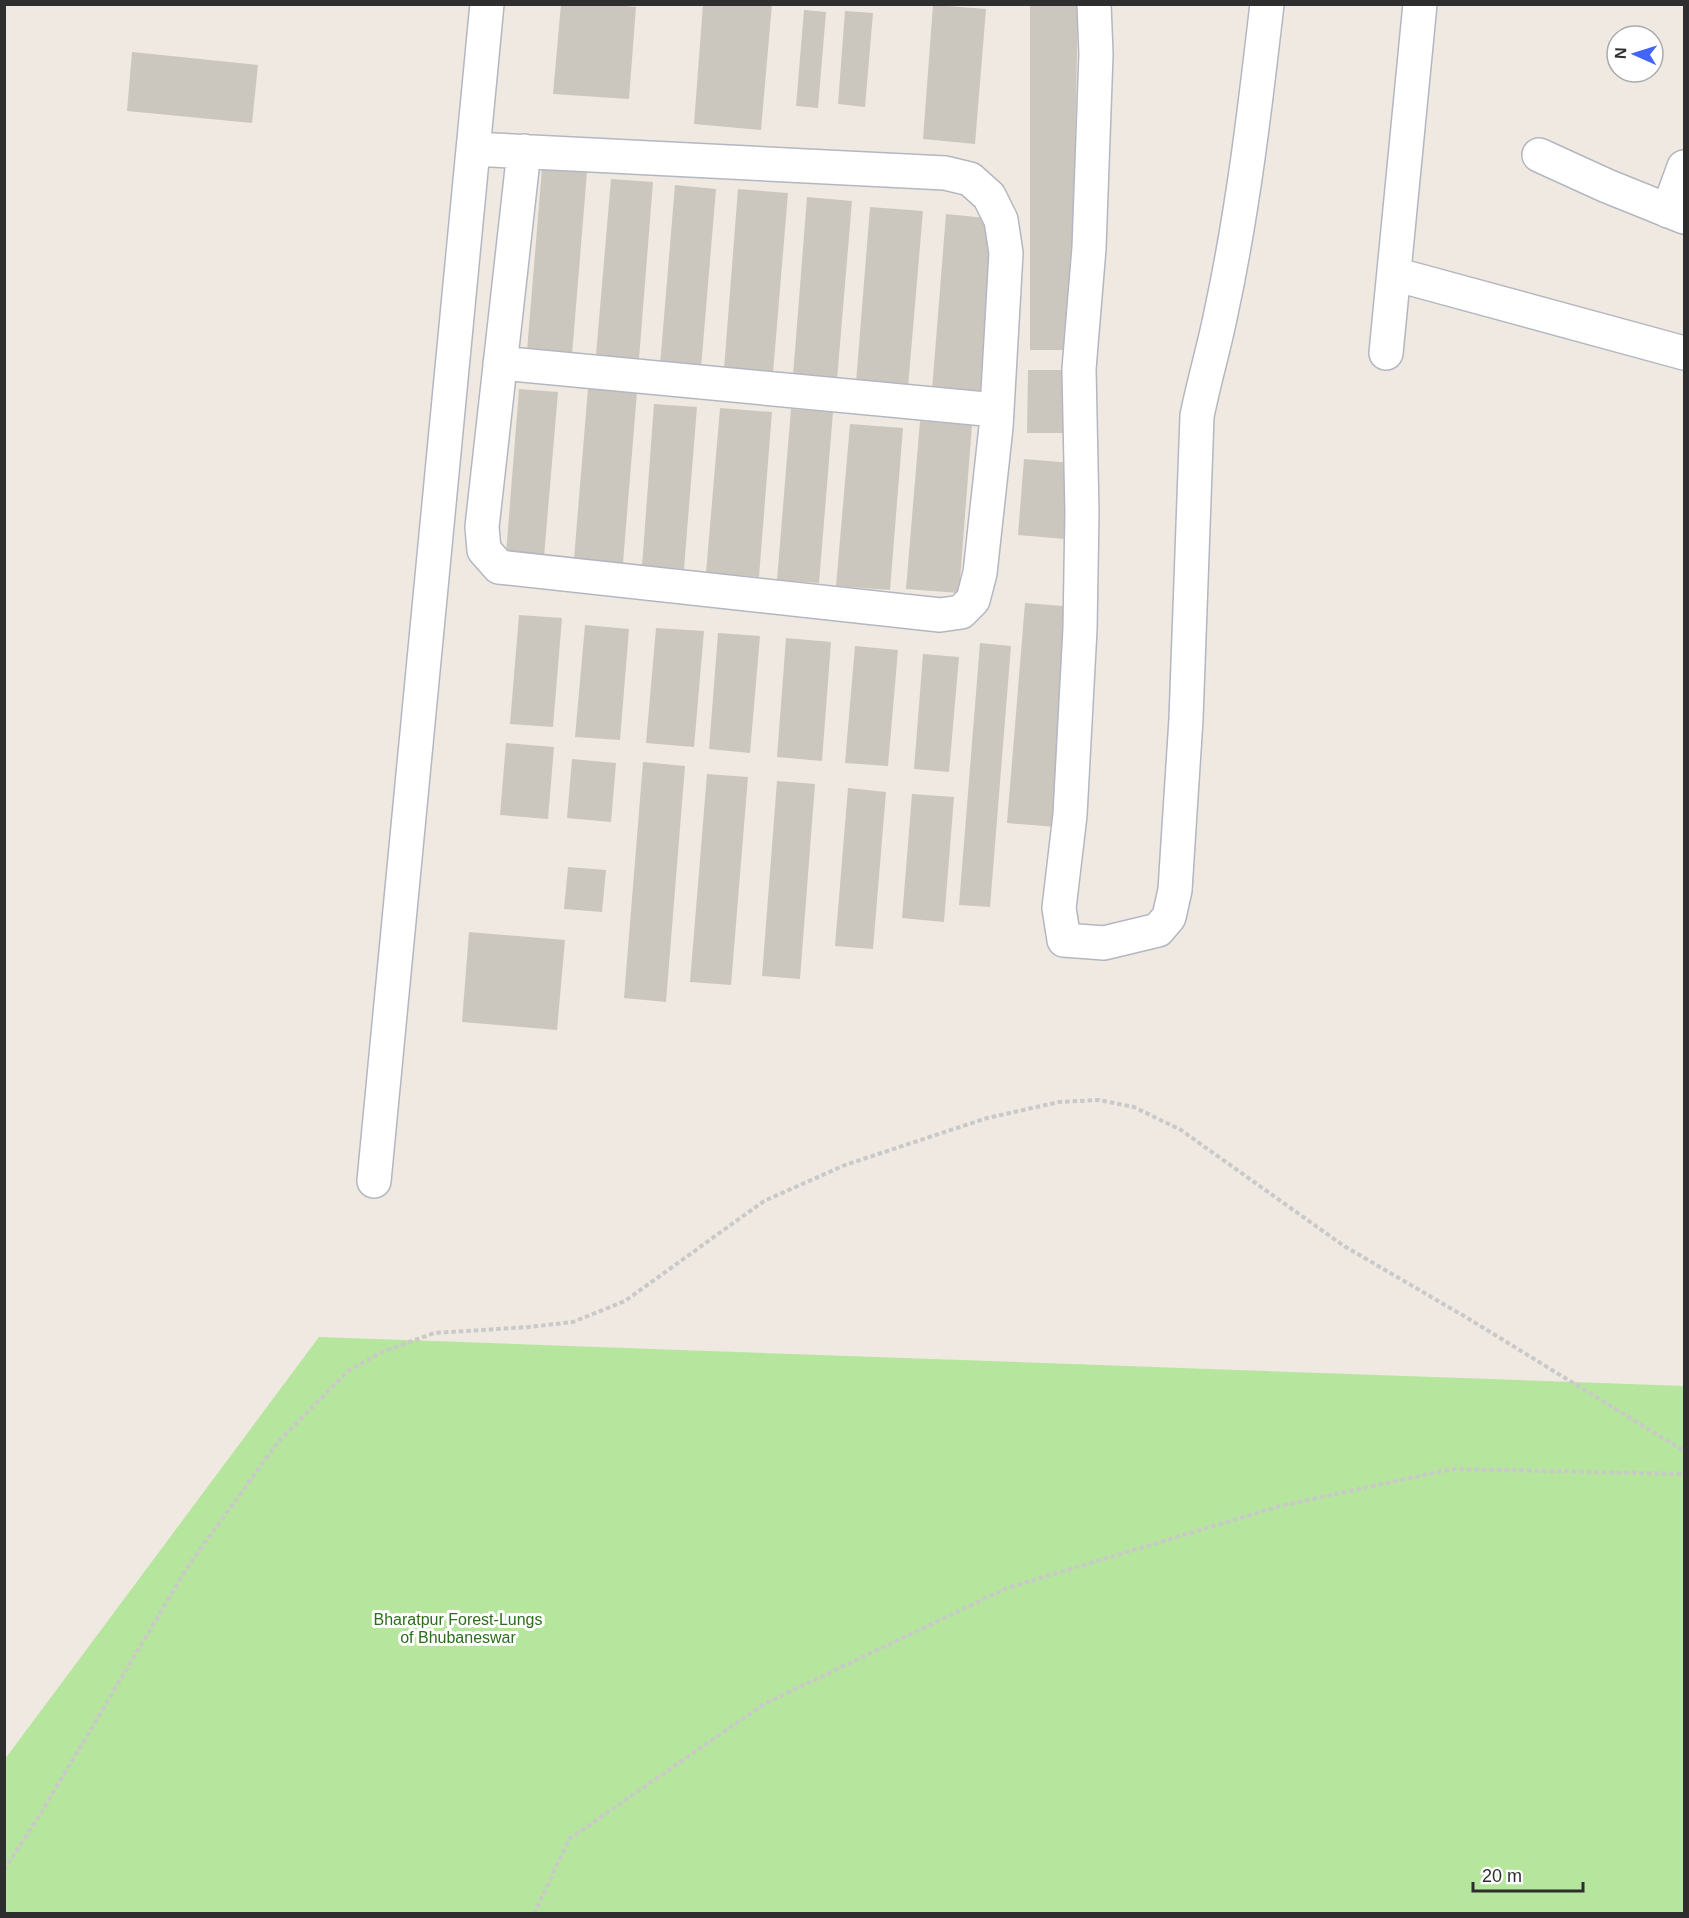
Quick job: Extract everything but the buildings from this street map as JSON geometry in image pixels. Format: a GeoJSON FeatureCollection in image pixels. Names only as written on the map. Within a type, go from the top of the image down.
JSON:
{"type":"FeatureCollection","features":[{"type":"Feature","properties":{"kind":"street"},"geometry":{"type":"LineString","coordinates":[[374,1180],[486,4]]}},
{"type":"Feature","properties":{"kind":"street"},"geometry":{"type":"LineString","coordinates":[[1094,4],[1096,54],[1089,248],[1079,369],[1082,512],[1080,629],[1070,815],[1059,908],[1064,940],[1104,944],[1158,930],[1169,917],[1174,890],[1186,718],[1197,416],[1221,314],[1245,176],[1267,4]]}},
{"type":"Feature","properties":{"kind":"street"},"geometry":{"type":"LineString","coordinates":[[1386,353],[1420,4]]}},
{"type":"Feature","properties":{"kind":"street"},"geometry":{"type":"LineString","coordinates":[[473,149],[524,151],[945,173],[970,179],[989,196],[1001,220],[1006,253],[996,410],[980,573],[973,600],[961,612],[940,615],[499,567],[484,550],[482,527],[524,151]]}},
{"type":"Feature","properties":{"kind":"street"},"geometry":{"type":"LineString","coordinates":[[1539,155],[1676,214],[1684,167]]}},
{"type":"Feature","properties":{"kind":"street"},"geometry":{"type":"LineString","coordinates":[[1394,274],[1684,352]]}},
{"type":"Feature","properties":{"kind":"street"},"geometry":{"type":"LineString","coordinates":[[500,363],[996,410]]}},
{"type":"Feature","properties":{"kind":"path"},"geometry":{"type":"LineString","coordinates":[[4,1870],[41,1813],[188,1566],[278,1442],[348,1371],[382,1352],[434,1333],[529,1328],[573,1322],[625,1301],[764,1201],[845,1165],[987,1118],[1059,1102],[1099,1100],[1134,1107],[1172,1125],[1344,1246],[1469,1319],[1684,1451]]}},
{"type":"Feature","properties":{"kind":"path"},"geometry":{"type":"LineString","coordinates":[[534,1914],[569,1839],[764,1704],[1006,1588],[1280,1506],[1452,1469],[1684,1474]]}},
{"type":"Feature","properties":{"kind":"green space","name":"Bharatpur Forest-Lungs of Bhubaneswar"},"geometry":{"type":"Polygon","coordinates":[[[319,1337],[1684,1386],[1684,1913],[5,1913],[5,1759],[319,1337]]]}}]}
